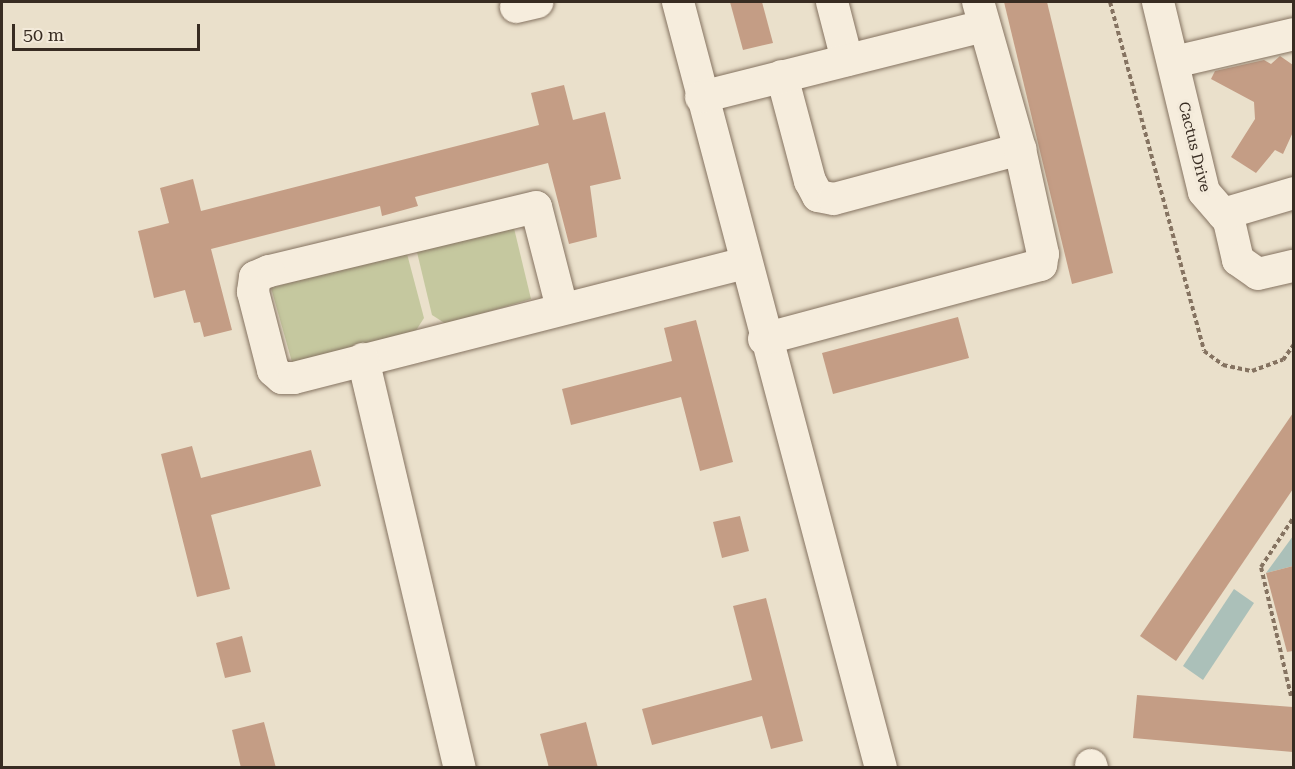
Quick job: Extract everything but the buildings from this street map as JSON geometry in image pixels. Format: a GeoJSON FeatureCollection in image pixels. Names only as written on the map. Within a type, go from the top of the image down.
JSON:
{"type":"FeatureCollection","features":[{"type":"Feature","properties":{"kind":"lane"},"geometry":{"type":"LineString","coordinates":[[678,2],[764,339],[880,768]]}},
{"type":"Feature","properties":{"kind":"lane"},"geometry":{"type":"LineString","coordinates":[[832,2],[847,60]]}},
{"type":"Feature","properties":{"kind":"lane","name":"Cactus Drive"},"geometry":{"type":"LineString","coordinates":[[1158,2],[1204,192],[1223,214],[1245,268],[1258,274],[1293,266]]}},
{"type":"Feature","properties":{"kind":"lane"},"geometry":{"type":"LineString","coordinates":[[701,97],[847,60],[981,14],[1020,149],[1043,254],[1041,265],[764,339]]}},
{"type":"Feature","properties":{"kind":"lane"},"geometry":{"type":"LineString","coordinates":[[1174,62],[1293,33]]}},
{"type":"Feature","properties":{"kind":"lane"},"geometry":{"type":"LineString","coordinates":[[782,76],[810,181],[819,196],[834,199],[1020,149]]}},
{"type":"Feature","properties":{"kind":"lane"},"geometry":{"type":"LineString","coordinates":[[1223,214],[1293,193]]}},
{"type":"Feature","properties":{"kind":"lane"},"geometry":{"type":"LineString","coordinates":[[562,308],[536,207],[255,277],[253,292],[273,370],[282,378],[745,263]]}},
{"type":"Feature","properties":{"kind":"lane"},"geometry":{"type":"LineString","coordinates":[[363,359],[460,768]]}},
{"type":"Feature","properties":{"kind":"path"},"geometry":{"type":"LineString","coordinates":[[1110,2],[1204,351],[1223,365],[1252,371],[1283,360],[1293,344]]}},
{"type":"Feature","properties":{"kind":"path"},"geometry":{"type":"LineString","coordinates":[[1291,696],[1261,567],[1293,517]]}},
{"type":"Feature","properties":{"kind":"green space"},"geometry":{"type":"Polygon","coordinates":[[[513,224],[531,299],[446,324],[432,315],[416,248],[513,224]]]}},
{"type":"Feature","properties":{"kind":"green space"},"geometry":{"type":"Polygon","coordinates":[[[406,250],[424,318],[415,332],[292,362],[271,288],[406,250]]]}},
{"type":"Feature","properties":{"kind":"water"},"geometry":{"type":"Polygon","coordinates":[[[1293,536],[1293,566],[1266,573],[1293,536]]]}},
{"type":"Feature","properties":{"kind":"water"},"geometry":{"type":"Polygon","coordinates":[[[1234,589],[1254,603],[1203,680],[1183,666],[1234,589]]]}}]}
